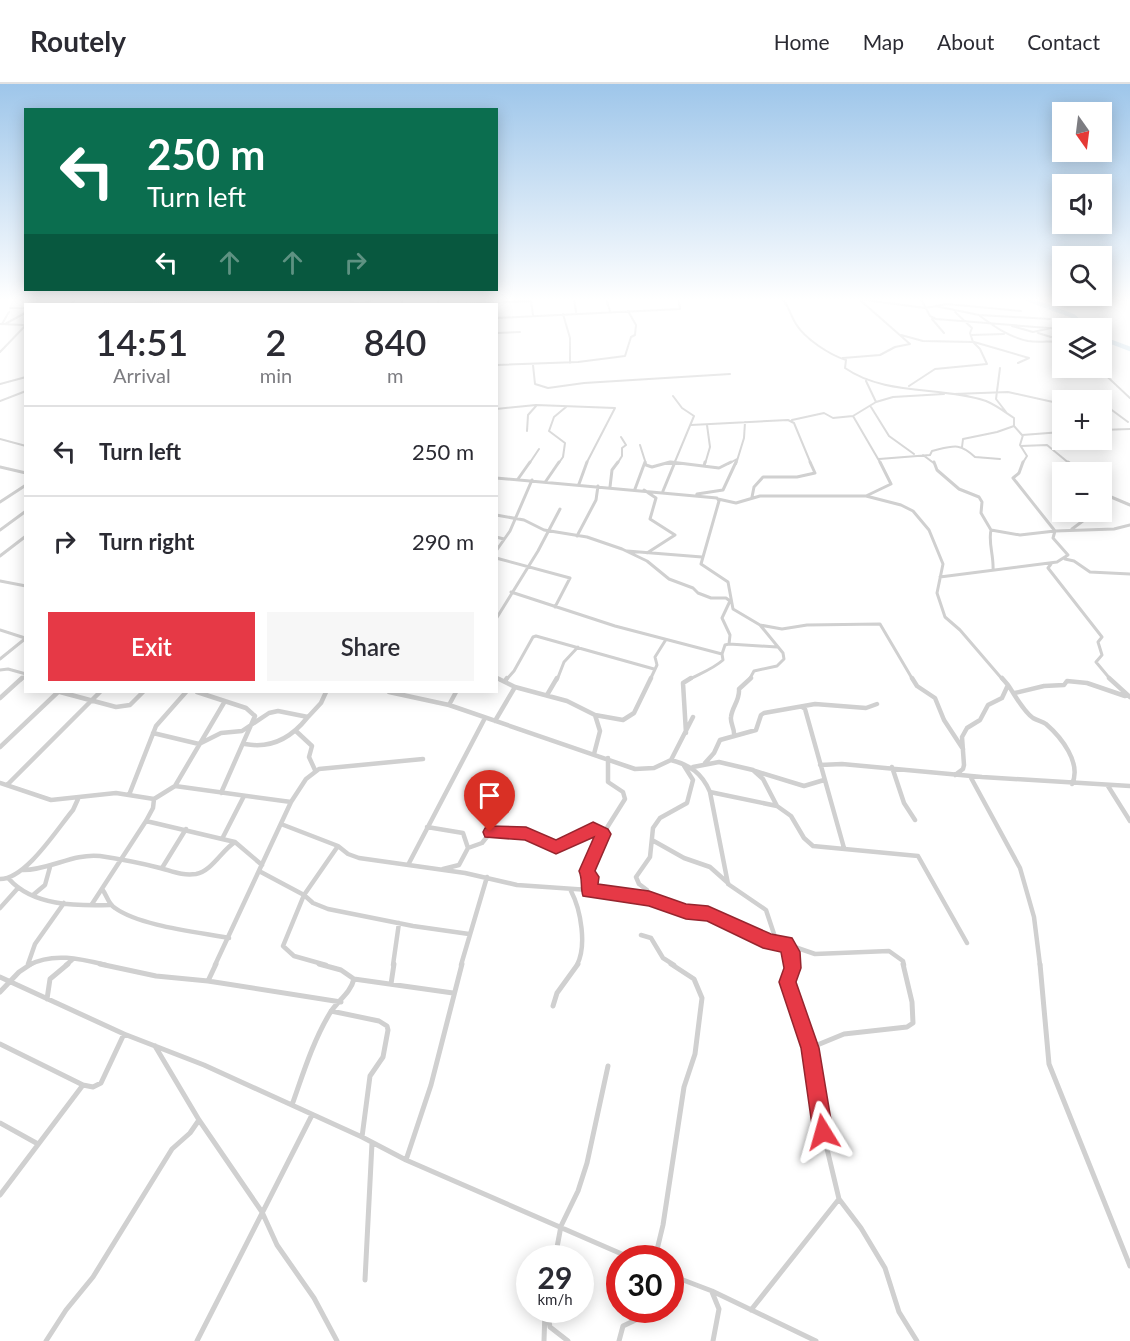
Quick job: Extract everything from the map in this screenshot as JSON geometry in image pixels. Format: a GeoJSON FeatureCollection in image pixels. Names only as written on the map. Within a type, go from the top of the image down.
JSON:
{"type":"FeatureCollection","features":[{"type":"Feature","properties":{"kind":"street"},"geometry":{"type":"LineString","coordinates":[[498,365],[533,365],[612,358]]}},
{"type":"Feature","properties":{"kind":"street"},"geometry":{"type":"LineString","coordinates":[[841,358],[845,358]]}},
{"type":"Feature","properties":{"kind":"street"},"geometry":{"type":"LineString","coordinates":[[841,358],[848,364],[845,368],[848,372],[866,381],[983,400],[1014,418],[1014,426],[1023,435],[1052,433]]}},
{"type":"Feature","properties":{"kind":"street"},"geometry":{"type":"LineString","coordinates":[[908,387],[935,369],[987,364],[984,358]]}},
{"type":"Feature","properties":{"kind":"street"},"geometry":{"type":"LineString","coordinates":[[1018,363],[1028,358]]}},
{"type":"Feature","properties":{"kind":"street"},"geometry":{"type":"LineString","coordinates":[[533,365],[535,384],[548,388],[584,383],[730,374]]}},
{"type":"Feature","properties":{"kind":"street"},"geometry":{"type":"LineString","coordinates":[[1000,368],[996,399],[1009,415]]}},
{"type":"Feature","properties":{"kind":"street"},"geometry":{"type":"LineString","coordinates":[[0,384],[24,378]]}},
{"type":"Feature","properties":{"kind":"street"},"geometry":{"type":"LineString","coordinates":[[1109,378],[1130,398]]}},
{"type":"Feature","properties":{"kind":"street"},"geometry":{"type":"LineString","coordinates":[[866,381],[876,402]]}},
{"type":"Feature","properties":{"kind":"street"},"geometry":{"type":"LineString","coordinates":[[691,425],[804,419],[824,413],[833,418],[852,416],[876,402],[894,397],[997,390],[1034,397],[1052,404]]}},
{"type":"Feature","properties":{"kind":"street"},"geometry":{"type":"LineString","coordinates":[[0,401],[24,392]]}},
{"type":"Feature","properties":{"kind":"street"},"geometry":{"type":"LineString","coordinates":[[663,491],[691,425],[693,414],[684,410],[673,396]]}},
{"type":"Feature","properties":{"kind":"street"},"geometry":{"type":"LineString","coordinates":[[527,431],[528,415],[536,405]]}},
{"type":"Feature","properties":{"kind":"street"},"geometry":{"type":"LineString","coordinates":[[498,409],[536,405],[615,408],[581,473],[579,484]]}},
{"type":"Feature","properties":{"kind":"street"},"geometry":{"type":"LineString","coordinates":[[546,481],[562,457],[565,443],[549,431],[550,424],[553,415],[567,406]]}},
{"type":"Feature","properties":{"kind":"street"},"geometry":{"type":"LineString","coordinates":[[871,407],[889,436],[915,455]]}},
{"type":"Feature","properties":{"kind":"street"},"geometry":{"type":"LineString","coordinates":[[1112,411],[1129,424]]}},
{"type":"Feature","properties":{"kind":"street"},"geometry":{"type":"LineString","coordinates":[[852,416],[879,459],[891,484],[866,496]]}},
{"type":"Feature","properties":{"kind":"street"},"geometry":{"type":"LineString","coordinates":[[752,498],[754,487],[763,477],[797,477],[815,473],[794,423],[788,420]]}},
{"type":"Feature","properties":{"kind":"street"},"geometry":{"type":"LineString","coordinates":[[697,494],[723,490],[738,459],[746,428],[745,422]]}},
{"type":"Feature","properties":{"kind":"street"},"geometry":{"type":"LineString","coordinates":[[1112,428],[1129,424]]}},
{"type":"Feature","properties":{"kind":"street"},"geometry":{"type":"LineString","coordinates":[[704,466],[710,447],[707,425]]}},
{"type":"Feature","properties":{"kind":"street"},"geometry":{"type":"LineString","coordinates":[[962,447],[963,440],[1011,429],[1014,426]]}},
{"type":"Feature","properties":{"kind":"street"},"geometry":{"type":"LineString","coordinates":[[1020,446],[1023,435]]}},
{"type":"Feature","properties":{"kind":"street"},"geometry":{"type":"LineString","coordinates":[[610,487],[612,470],[622,456],[622,448],[626,446],[621,436]]}},
{"type":"Feature","properties":{"kind":"street"},"geometry":{"type":"LineString","coordinates":[[0,439],[24,445]]}},
{"type":"Feature","properties":{"kind":"street"},"geometry":{"type":"LineString","coordinates":[[640,445],[646,465]]}},
{"type":"Feature","properties":{"kind":"street"},"geometry":{"type":"LineString","coordinates":[[1020,446],[1047,446],[1067,462]]}},
{"type":"Feature","properties":{"kind":"street"},"geometry":{"type":"LineString","coordinates":[[1020,446],[1027,456],[1019,473],[1013,478],[1055,531]]}},
{"type":"Feature","properties":{"kind":"street"},"geometry":{"type":"LineString","coordinates":[[879,459],[930,455],[932,451],[941,448],[962,447],[979,458],[1000,459]]}},
{"type":"Feature","properties":{"kind":"street"},"geometry":{"type":"LineString","coordinates":[[518,479],[539,450]]}},
{"type":"Feature","properties":{"kind":"street"},"geometry":{"type":"LineString","coordinates":[[923,455],[934,461],[937,470],[959,489],[979,497],[982,502],[980,507],[982,515],[991,530],[989,537],[994,555],[993,570]]}},
{"type":"Feature","properties":{"kind":"street"},"geometry":{"type":"LineString","coordinates":[[646,465],[652,467],[670,462],[721,467],[738,459]]}},
{"type":"Feature","properties":{"kind":"street"},"geometry":{"type":"LineString","coordinates":[[635,489],[642,468],[646,465]]}},
{"type":"Feature","properties":{"kind":"street"},"geometry":{"type":"LineString","coordinates":[[1,468],[24,473]]}},
{"type":"Feature","properties":{"kind":"street"},"geometry":{"type":"LineString","coordinates":[[498,478],[697,494],[736,503],[752,498],[804,495],[866,496],[901,505],[918,515],[936,543],[943,564],[937,593],[945,617],[960,630],[1015,693],[1027,712],[1034,719],[1044,722],[1069,749],[1075,778],[1072,784]]}},
{"type":"Feature","properties":{"kind":"street"},"geometry":{"type":"LineString","coordinates":[[498,548],[516,519],[532,480]]}},
{"type":"Feature","properties":{"kind":"street"},"geometry":{"type":"LineString","coordinates":[[0,502],[24,486]]}},
{"type":"Feature","properties":{"kind":"street"},"geometry":{"type":"LineString","coordinates":[[577,536],[596,500],[598,486]]}},
{"type":"Feature","properties":{"kind":"street"},"geometry":{"type":"LineString","coordinates":[[643,489],[656,498],[650,519],[655,525],[672,531],[675,535],[647,553]]}},
{"type":"Feature","properties":{"kind":"street"},"geometry":{"type":"LineString","coordinates":[[1112,498],[1130,506]]}},
{"type":"Feature","properties":{"kind":"street"},"geometry":{"type":"LineString","coordinates":[[718,499],[701,564],[728,582],[733,609],[760,625],[782,629],[807,624],[880,624],[917,686],[935,698],[944,720],[963,749]]}},
{"type":"Feature","properties":{"kind":"street"},"geometry":{"type":"LineString","coordinates":[[498,614],[551,531],[560,509]]}},
{"type":"Feature","properties":{"kind":"street"},"geometry":{"type":"LineString","coordinates":[[0,530],[24,512]]}},
{"type":"Feature","properties":{"kind":"street"},"geometry":{"type":"LineString","coordinates":[[498,515],[626,551],[647,561],[669,579],[693,588],[698,593],[730,601]]}},
{"type":"Feature","properties":{"kind":"street"},"geometry":{"type":"LineString","coordinates":[[1070,531],[1082,522]]}},
{"type":"Feature","properties":{"kind":"street"},"geometry":{"type":"LineString","coordinates":[[991,530],[1020,535],[1114,529],[1130,525]]}},
{"type":"Feature","properties":{"kind":"street"},"geometry":{"type":"LineString","coordinates":[[1055,531],[1053,538],[1068,555],[1065,559]]}},
{"type":"Feature","properties":{"kind":"street"},"geometry":{"type":"LineString","coordinates":[[0,556],[24,538]]}},
{"type":"Feature","properties":{"kind":"street"},"geometry":{"type":"LineString","coordinates":[[498,538],[504,539]]}},
{"type":"Feature","properties":{"kind":"street"},"geometry":{"type":"LineString","coordinates":[[626,551],[702,557]]}},
{"type":"Feature","properties":{"kind":"street"},"geometry":{"type":"LineString","coordinates":[[498,558],[570,578],[555,607]]}},
{"type":"Feature","properties":{"kind":"street"},"geometry":{"type":"LineString","coordinates":[[940,577],[1007,570],[1022,565],[1044,566],[1065,559],[1074,561],[1090,572],[1130,574]]}},
{"type":"Feature","properties":{"kind":"street"},"geometry":{"type":"LineString","coordinates":[[1052,563],[1048,568],[1102,637],[1098,642],[1102,655],[1096,662],[1104,674],[1129,697]]}},
{"type":"Feature","properties":{"kind":"street"},"geometry":{"type":"LineString","coordinates":[[0,581],[24,586]]}},
{"type":"Feature","properties":{"kind":"street"},"geometry":{"type":"LineString","coordinates":[[511,592],[665,641],[722,654]]}},
{"type":"Feature","properties":{"kind":"street"},"geometry":{"type":"LineString","coordinates":[[729,644],[730,635],[722,618],[730,601]]}},
{"type":"Feature","properties":{"kind":"street"},"geometry":{"type":"LineString","coordinates":[[734,736],[735,730],[730,721],[732,711],[740,698],[739,689],[754,671],[777,666],[784,659],[783,653],[760,625]]}},
{"type":"Feature","properties":{"kind":"street"},"geometry":{"type":"LineString","coordinates":[[0,630],[24,638]]}},
{"type":"Feature","properties":{"kind":"street"},"geometry":{"type":"LineString","coordinates":[[505,681],[533,638],[542,637],[654,669]]}},
{"type":"Feature","properties":{"kind":"street"},"geometry":{"type":"LineString","coordinates":[[0,659],[24,639]]}},
{"type":"Feature","properties":{"kind":"street"},"geometry":{"type":"LineString","coordinates":[[498,679],[515,687],[548,695],[595,714],[622,720],[628,719],[634,713],[657,665],[655,657],[665,641]]}},
{"type":"Feature","properties":{"kind":"street"},"geometry":{"type":"LineString","coordinates":[[686,733],[683,716],[685,706],[683,683],[705,670],[713,669],[723,660],[723,648],[729,644],[777,647]]}},
{"type":"Feature","properties":{"kind":"street"},"geometry":{"type":"LineString","coordinates":[[548,695],[554,687],[564,662],[578,647]]}},
{"type":"Feature","properties":{"kind":"street"},"geometry":{"type":"LineString","coordinates":[[0,670],[8,669],[24,674]]}},
{"type":"Feature","properties":{"kind":"street"},"geometry":{"type":"LineString","coordinates":[[0,698],[24,677]]}},
{"type":"Feature","properties":{"kind":"street"},"geometry":{"type":"LineString","coordinates":[[20,680],[24,681]]}},
{"type":"Feature","properties":{"kind":"street"},"geometry":{"type":"LineString","coordinates":[[1015,693],[1044,686],[1064,685],[1067,681],[1087,683],[1129,697]]}},
{"type":"Feature","properties":{"kind":"street"},"geometry":{"type":"LineString","coordinates":[[955,775],[963,770],[962,736],[967,728],[980,720],[988,705],[1002,698],[1008,685]]}},
{"type":"Feature","properties":{"kind":"street"},"geometry":{"type":"LineString","coordinates":[[495,721],[515,687]]}},
{"type":"Feature","properties":{"kind":"street"},"geometry":{"type":"LineString","coordinates":[[0,747],[58,693]]}},
{"type":"Feature","properties":{"kind":"street"},"geometry":{"type":"LineString","coordinates":[[62,693],[111,706],[130,706],[142,693]]}},
{"type":"Feature","properties":{"kind":"street"},"geometry":{"type":"LineString","coordinates":[[7,786],[99,693]]}},
{"type":"Feature","properties":{"kind":"street"},"geometry":{"type":"LineString","coordinates":[[129,795],[159,721],[185,693]]}},
{"type":"Feature","properties":{"kind":"street"},"geometry":{"type":"LineString","coordinates":[[200,693],[253,712],[255,716],[253,725],[221,793]]}},
{"type":"Feature","properties":{"kind":"street"},"geometry":{"type":"LineString","coordinates":[[244,744],[252,746],[272,744],[297,732],[326,693]]}},
{"type":"Feature","properties":{"kind":"street"},"geometry":{"type":"LineString","coordinates":[[394,693],[449,705],[635,769],[659,768],[671,760],[693,717]]}},
{"type":"Feature","properties":{"kind":"street"},"geometry":{"type":"LineString","coordinates":[[449,705],[455,693]]}},
{"type":"Feature","properties":{"kind":"street"},"geometry":{"type":"LineString","coordinates":[[0,783],[51,800],[117,793],[154,799],[175,786],[225,701]]}},
{"type":"Feature","properties":{"kind":"street"},"geometry":{"type":"LineString","coordinates":[[705,764],[714,753],[720,740],[756,729],[764,713],[827,703],[866,708],[877,704]]}},
{"type":"Feature","properties":{"kind":"street"},"geometry":{"type":"LineString","coordinates":[[801,706],[806,712],[844,849]]}},
{"type":"Feature","properties":{"kind":"street"},"geometry":{"type":"LineString","coordinates":[[153,733],[200,744],[221,733],[239,732],[269,713],[278,711],[308,717]]}},
{"type":"Feature","properties":{"kind":"street"},"geometry":{"type":"LineString","coordinates":[[594,754],[600,731],[595,714]]}},
{"type":"Feature","properties":{"kind":"street"},"geometry":{"type":"LineString","coordinates":[[408,865],[484,718]]}},
{"type":"Feature","properties":{"kind":"street"},"geometry":{"type":"LineString","coordinates":[[297,732],[312,746],[309,757],[315,770]]}},
{"type":"Feature","properties":{"kind":"street"},"geometry":{"type":"LineString","coordinates":[[589,890],[591,877],[587,871],[603,834],[625,799],[623,792],[608,782],[608,758]]}},
{"type":"Feature","properties":{"kind":"street"},"geometry":{"type":"LineString","coordinates":[[208,981],[291,802],[315,770],[423,759]]}},
{"type":"Feature","properties":{"kind":"street"},"geometry":{"type":"LineString","coordinates":[[671,760],[692,767],[705,779],[710,792],[728,884]]}},
{"type":"Feature","properties":{"kind":"street"},"geometry":{"type":"LineString","coordinates":[[692,767],[729,763],[753,771],[765,771],[797,786],[824,780]]}},
{"type":"Feature","properties":{"kind":"street"},"geometry":{"type":"LineString","coordinates":[[649,899],[647,890],[639,884],[636,877],[650,857],[653,828],[660,818],[687,802],[693,780],[682,764]]}},
{"type":"Feature","properties":{"kind":"street"},"geometry":{"type":"LineString","coordinates":[[820,765],[892,767],[955,775],[1130,786]]}},
{"type":"Feature","properties":{"kind":"street"},"geometry":{"type":"LineString","coordinates":[[892,767],[904,803],[915,820]]}},
{"type":"Feature","properties":{"kind":"street"},"geometry":{"type":"LineString","coordinates":[[753,771],[762,778],[777,806],[791,816],[808,844],[918,856],[966,943]]}},
{"type":"Feature","properties":{"kind":"street"},"geometry":{"type":"LineString","coordinates":[[970,776],[1020,868],[1035,917],[1049,1064],[1130,1266]]}},
{"type":"Feature","properties":{"kind":"street"},"geometry":{"type":"LineString","coordinates":[[1107,785],[1130,821]]}},
{"type":"Feature","properties":{"kind":"street"},"geometry":{"type":"LineString","coordinates":[[175,786],[291,802]]}},
{"type":"Feature","properties":{"kind":"street"},"geometry":{"type":"LineString","coordinates":[[710,792],[777,806]]}},
{"type":"Feature","properties":{"kind":"street"},"geometry":{"type":"LineString","coordinates":[[222,839],[244,796]]}},
{"type":"Feature","properties":{"kind":"street"},"geometry":{"type":"LineString","coordinates":[[0,879],[9,879],[23,870],[73,810],[79,798]]}},
{"type":"Feature","properties":{"kind":"street"},"geometry":{"type":"LineString","coordinates":[[92,904],[146,821],[153,808],[154,799]]}},
{"type":"Feature","properties":{"kind":"street"},"geometry":{"type":"LineString","coordinates":[[146,821],[235,842],[262,865]]}},
{"type":"Feature","properties":{"kind":"street"},"geometry":{"type":"LineString","coordinates":[[281,824],[338,846],[348,854],[359,858],[487,877],[517,885],[589,890],[649,899],[686,912],[708,914],[770,942],[786,944],[815,954],[890,951],[903,961],[905,981],[915,1016],[913,1023],[907,1027],[865,1030],[826,1038],[810,1048]]}},
{"type":"Feature","properties":{"kind":"street"},"geometry":{"type":"LineString","coordinates":[[427,827],[463,833],[468,848]]}},
{"type":"Feature","properties":{"kind":"street"},"geometry":{"type":"LineString","coordinates":[[162,868],[186,829]]}},
{"type":"Feature","properties":{"kind":"street"},"geometry":{"type":"LineString","coordinates":[[441,870],[459,865],[468,848],[482,843],[490,832],[526,834],[556,847],[593,829],[603,834]]}},
{"type":"Feature","properties":{"kind":"street"},"geometry":{"type":"LineString","coordinates":[[652,840],[684,858],[710,867],[728,884],[766,910],[777,943]]}},
{"type":"Feature","properties":{"kind":"street"},"geometry":{"type":"LineString","coordinates":[[23,870],[50,867],[77,856],[98,856],[162,868],[174,874],[197,874],[207,869],[227,847],[235,842]]}},
{"type":"Feature","properties":{"kind":"street"},"geometry":{"type":"LineString","coordinates":[[338,846],[304,895],[283,946],[295,958],[341,970],[354,979],[453,993]]}},
{"type":"Feature","properties":{"kind":"street"},"geometry":{"type":"LineString","coordinates":[[33,896],[45,885],[50,867]]}},
{"type":"Feature","properties":{"kind":"street"},"geometry":{"type":"LineString","coordinates":[[259,871],[328,909],[469,934]]}},
{"type":"Feature","properties":{"kind":"street"},"geometry":{"type":"LineString","coordinates":[[406,1160],[431,1085],[453,993],[487,877]]}},
{"type":"Feature","properties":{"kind":"street"},"geometry":{"type":"LineString","coordinates":[[9,879],[18,888],[33,896],[79,906],[110,905],[138,918],[229,938]]}},
{"type":"Feature","properties":{"kind":"street"},"geometry":{"type":"LineString","coordinates":[[0,909],[18,888]]}},
{"type":"Feature","properties":{"kind":"street"},"geometry":{"type":"LineString","coordinates":[[102,889],[106,892],[110,905]]}},
{"type":"Feature","properties":{"kind":"street"},"geometry":{"type":"LineString","coordinates":[[553,1006],[561,985],[569,979],[580,954],[577,908],[575,895],[571,890]]}},
{"type":"Feature","properties":{"kind":"street"},"geometry":{"type":"LineString","coordinates":[[28,965],[35,944],[64,903]]}},
{"type":"Feature","properties":{"kind":"street"},"geometry":{"type":"LineString","coordinates":[[391,984],[399,923]]}},
{"type":"Feature","properties":{"kind":"street"},"geometry":{"type":"LineString","coordinates":[[641,935],[651,938],[663,958],[694,979],[702,998],[695,1054],[681,1104],[658,1245]]}},
{"type":"Feature","properties":{"kind":"street"},"geometry":{"type":"LineString","coordinates":[[786,944],[791,952],[793,968],[788,982],[810,1048],[825,1143],[839,1199],[861,1228],[885,1268],[899,1312],[917,1341]]}},
{"type":"Feature","properties":{"kind":"street"},"geometry":{"type":"LineString","coordinates":[[0,992],[28,965],[42,959],[72,960],[119,967],[138,973],[208,981],[341,1002]]}},
{"type":"Feature","properties":{"kind":"street"},"geometry":{"type":"LineString","coordinates":[[47,999],[50,979],[72,960]]}},
{"type":"Feature","properties":{"kind":"street"},"geometry":{"type":"LineString","coordinates":[[0,977],[124,1034],[154,1045],[362,1137],[406,1160],[606,1247]]}},
{"type":"Feature","properties":{"kind":"street"},"geometry":{"type":"LineString","coordinates":[[292,1106],[317,1037],[331,1011],[351,989],[354,979]]}},
{"type":"Feature","properties":{"kind":"street"},"geometry":{"type":"LineString","coordinates":[[331,1011],[379,1021],[387,1026],[382,1057],[370,1076],[362,1137]]}},
{"type":"Feature","properties":{"kind":"street"},"geometry":{"type":"LineString","coordinates":[[0,1044],[83,1085],[93,1087],[101,1083],[112,1054],[124,1034]]}},
{"type":"Feature","properties":{"kind":"street"},"geometry":{"type":"LineString","coordinates":[[154,1045],[199,1120],[262,1212],[277,1245],[314,1298],[338,1341]]}},
{"type":"Feature","properties":{"kind":"street"},"geometry":{"type":"LineString","coordinates":[[557,1245],[561,1226],[579,1191],[587,1163],[608,1066]]}},
{"type":"Feature","properties":{"kind":"street"},"geometry":{"type":"LineString","coordinates":[[0,1195],[83,1085]]}},
{"type":"Feature","properties":{"kind":"street"},"geometry":{"type":"LineString","coordinates":[[197,1341],[312,1115]]}},
{"type":"Feature","properties":{"kind":"street"},"geometry":{"type":"LineString","coordinates":[[46,1341],[66,1310],[99,1268],[172,1149],[190,1133],[199,1120]]}},
{"type":"Feature","properties":{"kind":"street"},"geometry":{"type":"LineString","coordinates":[[0,1123],[38,1144]]}},
{"type":"Feature","properties":{"kind":"street"},"geometry":{"type":"LineString","coordinates":[[365,1280],[372,1143]]}},
{"type":"Feature","properties":{"kind":"street"},"geometry":{"type":"LineString","coordinates":[[751,1310],[839,1199]]}},
{"type":"Feature","properties":{"kind":"street"},"geometry":{"type":"LineString","coordinates":[[684,1280],[712,1291],[816,1341]]}},
{"type":"Feature","properties":{"kind":"street"},"geometry":{"type":"LineString","coordinates":[[712,1291],[719,1308],[713,1341]]}},
{"type":"Feature","properties":{"kind":"street"},"geometry":{"type":"LineString","coordinates":[[544,1341],[545,1323]]}},
{"type":"Feature","properties":{"kind":"street"},"geometry":{"type":"LineString","coordinates":[[549,1323],[550,1327],[568,1341]]}},
{"type":"Feature","properties":{"kind":"street"},"geometry":{"type":"LineString","coordinates":[[619,1341],[623,1326],[629,1323]]}},
{"type":"Feature","properties":{"kind":"route"},"geometry":{"type":"LineString","coordinates":[[490,832],[526,834],[556,847],[567,844],[593,829],[603,834],[587,871],[591,877],[589,890],[649,899],[686,912],[708,914],[770,942],[786,944],[791,952],[793,968],[788,982],[810,1048],[823,1132]]}}]}
